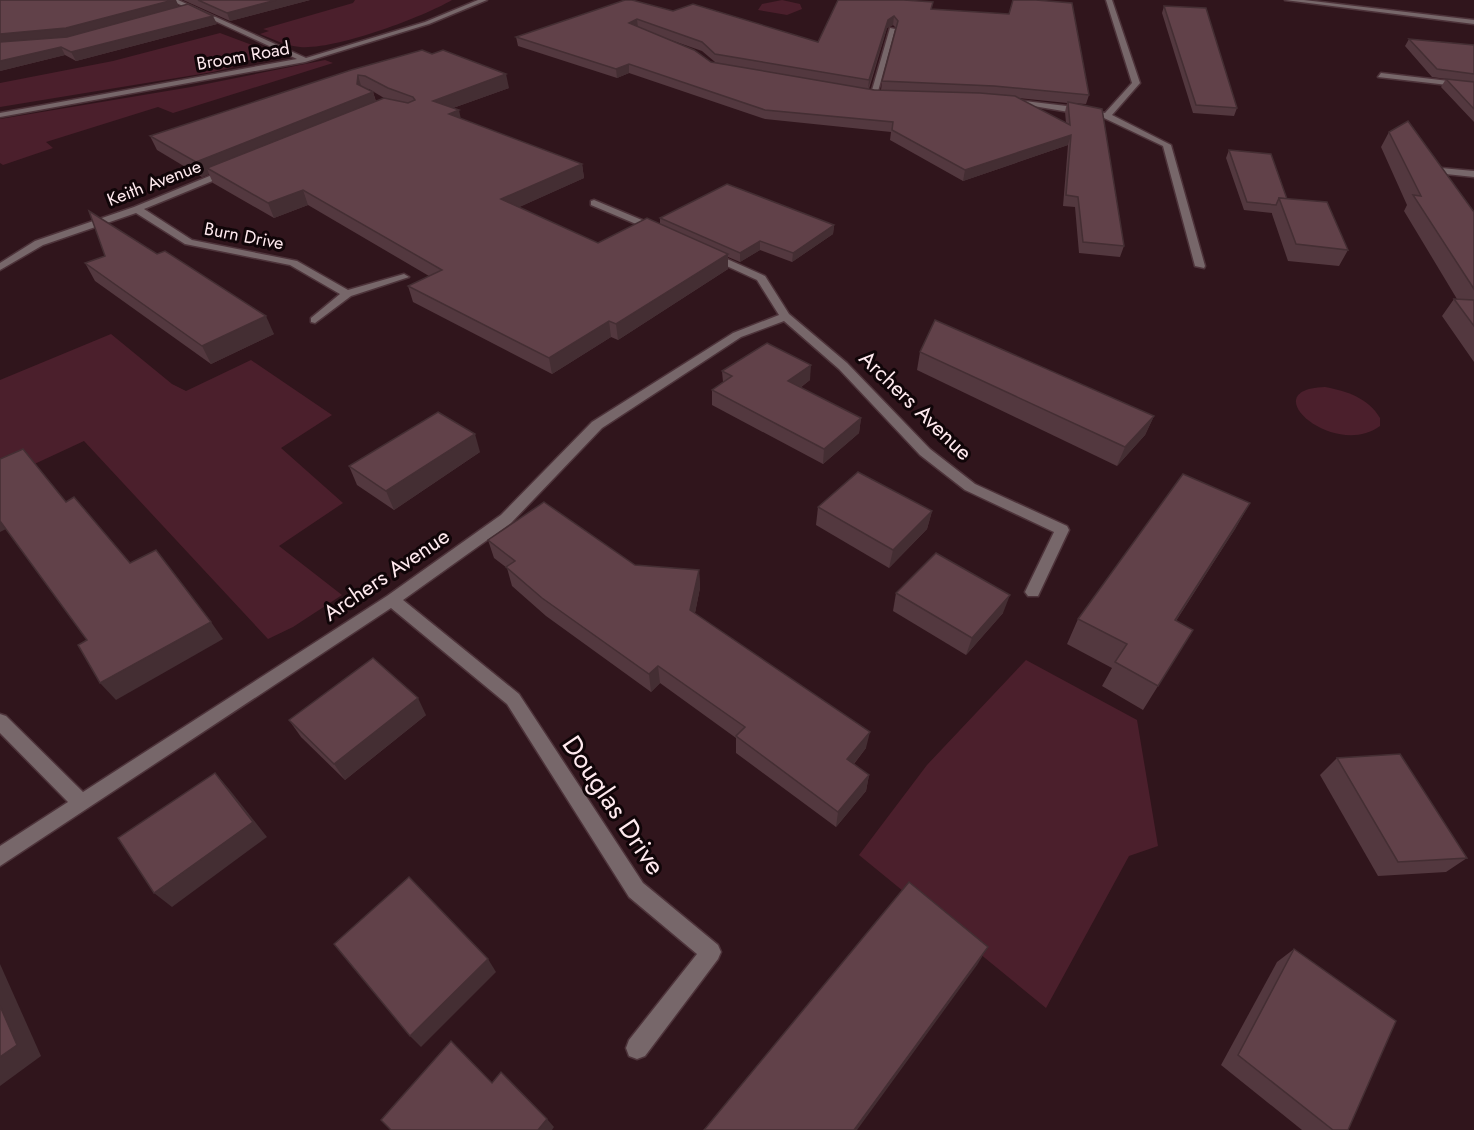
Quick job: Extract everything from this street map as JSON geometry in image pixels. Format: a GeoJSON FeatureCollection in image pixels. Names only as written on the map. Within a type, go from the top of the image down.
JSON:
{"type":"FeatureCollection","features":[{"type":"Feature","properties":{"kind":"street"},"geometry":{"type":"LineString","coordinates":[[173,0],[305,60]]}},
{"type":"Feature","properties":{"kind":"street","name":"Broom Road"},"geometry":{"type":"LineString","coordinates":[[0,115],[305,60],[427,23],[484,0]]}},
{"type":"Feature","properties":{"kind":"street"},"geometry":{"type":"LineString","coordinates":[[1107,116],[1136,83],[1109,0]]}},
{"type":"Feature","properties":{"kind":"street"},"geometry":{"type":"LineString","coordinates":[[1288,0],[1474,22]]}},
{"type":"Feature","properties":{"kind":"street"},"geometry":{"type":"LineString","coordinates":[[181,11],[192,8]]}},
{"type":"Feature","properties":{"kind":"street"},"geometry":{"type":"LineString","coordinates":[[873,95],[892,29]]}},
{"type":"Feature","properties":{"kind":"street"},"geometry":{"type":"LineString","coordinates":[[1381,75],[1474,86]]}},
{"type":"Feature","properties":{"kind":"street"},"geometry":{"type":"LineString","coordinates":[[862,93],[885,95]]}},
{"type":"Feature","properties":{"kind":"street"},"geometry":{"type":"LineString","coordinates":[[999,100],[1075,109],[1107,116],[1167,145],[1200,266]]}},
{"type":"Feature","properties":{"kind":"street","name":"Keith Avenue"},"geometry":{"type":"LineString","coordinates":[[0,267],[39,243],[137,209],[236,168]]}},
{"type":"Feature","properties":{"kind":"street"},"geometry":{"type":"LineString","coordinates":[[1430,170],[1474,174]]}},
{"type":"Feature","properties":{"kind":"street"},"geometry":{"type":"LineString","coordinates":[[594,203],[670,236]]}},
{"type":"Feature","properties":{"kind":"street","name":"Burn Drive"},"geometry":{"type":"LineString","coordinates":[[137,209],[189,242],[293,263],[347,294]]}},
{"type":"Feature","properties":{"kind":"street","name":"Archers Avenue"},"geometry":{"type":"LineString","coordinates":[[700,250],[760,278],[785,316],[843,366],[925,452],[970,487],[1062,530],[1033,592]]}},
{"type":"Feature","properties":{"kind":"street"},"geometry":{"type":"LineString","coordinates":[[315,320],[347,294],[404,277]]}},
{"type":"Feature","properties":{"kind":"street","name":"Archers Avenue"},"geometry":{"type":"LineString","coordinates":[[0,857],[80,802],[392,600],[506,519],[597,425],[736,335],[785,316]]}},
{"type":"Feature","properties":{"kind":"street","name":"Douglas Drive"},"geometry":{"type":"LineString","coordinates":[[392,600],[513,699],[636,890],[711,952],[637,1048]]}},
{"type":"Feature","properties":{"kind":"street"},"geometry":{"type":"LineString","coordinates":[[0,721],[80,802]]}},
{"type":"Feature","properties":{"kind":"shaded area"},"geometry":{"type":"Polygon","coordinates":[[[355,0],[452,0],[400,24],[315,47],[295,46],[260,34],[269,31],[263,29],[353,3],[355,0]]]}},
{"type":"Feature","properties":{"kind":"shaded area"},"geometry":{"type":"Polygon","coordinates":[[[782,0],[800,4],[802,9],[787,15],[758,10],[762,4],[782,0]]]}},
{"type":"Feature","properties":{"kind":"shaded area"},"geometry":{"type":"Polygon","coordinates":[[[220,33],[260,48],[259,56],[234,67],[213,72],[0,107],[0,83],[113,61],[220,33]]]}},
{"type":"Feature","properties":{"kind":"shaded area"},"geometry":{"type":"Polygon","coordinates":[[[325,60],[333,63],[173,113],[158,107],[46,142],[53,148],[3,165],[0,163],[0,119],[191,87],[325,60]]]}},
{"type":"Feature","properties":{"kind":"shaded area"},"geometry":{"type":"Polygon","coordinates":[[[111,334],[172,384],[186,391],[251,360],[332,415],[281,448],[343,503],[279,546],[342,595],[293,627],[268,639],[84,441],[0,480],[0,380],[111,334]]]}},
{"type":"Feature","properties":{"kind":"shaded area"},"geometry":{"type":"Polygon","coordinates":[[[1325,387],[1349,393],[1363,400],[1380,418],[1380,426],[1361,434],[1342,435],[1323,429],[1308,420],[1298,409],[1296,399],[1305,391],[1325,387]]]}},
{"type":"Feature","properties":{"kind":"shaded area"},"geometry":{"type":"Polygon","coordinates":[[[1026,660],[1137,720],[1158,846],[1129,856],[1046,1008],[859,855],[927,765],[1026,660]]]}},
{"type":"Feature","properties":{"kind":"building"},"geometry":{"type":"Polygon","coordinates":[[[0,0],[173,0],[66,28],[0,34],[0,0]]]}},
{"type":"Feature","properties":{"kind":"building"},"geometry":{"type":"Polygon","coordinates":[[[198,0],[276,0],[227,13],[198,0]]]}},
{"type":"Feature","properties":{"kind":"building"},"geometry":{"type":"Polygon","coordinates":[[[625,0],[673,11],[693,4],[818,42],[838,0],[933,2],[931,9],[1009,14],[1013,0],[1072,3],[1089,95],[994,86],[882,81],[898,21],[894,16],[888,20],[869,80],[715,54],[702,42],[637,19],[629,23],[694,50],[711,62],[874,90],[1015,96],[1070,125],[1068,102],[1102,109],[1124,246],[1083,242],[1078,197],[1066,195],[1071,135],[965,170],[892,130],[893,122],[765,110],[629,64],[616,69],[516,37],[625,0]]]}},
{"type":"Feature","properties":{"kind":"building"},"geometry":{"type":"Polygon","coordinates":[[[188,4],[213,16],[71,52],[61,47],[0,61],[0,42],[67,37],[188,4]]]}},
{"type":"Feature","properties":{"kind":"building"},"geometry":{"type":"Polygon","coordinates":[[[1164,6],[1206,8],[1237,108],[1196,105],[1164,6]]]}},
{"type":"Feature","properties":{"kind":"building"},"geometry":{"type":"Polygon","coordinates":[[[1409,39],[1474,45],[1474,74],[1437,69],[1409,39]]]}},
{"type":"Feature","properties":{"kind":"building"},"geometry":{"type":"Polygon","coordinates":[[[422,50],[432,54],[443,50],[506,74],[433,101],[459,110],[449,114],[582,164],[501,199],[598,243],[647,218],[728,254],[616,324],[609,321],[549,358],[408,286],[442,270],[303,190],[268,203],[207,168],[384,98],[408,103],[415,100],[413,97],[358,75],[357,84],[373,92],[196,162],[150,136],[351,70],[422,50]]]}},
{"type":"Feature","properties":{"kind":"building"},"geometry":{"type":"Polygon","coordinates":[[[1446,79],[1474,82],[1474,109],[1446,79]]]}},
{"type":"Feature","properties":{"kind":"building"},"geometry":{"type":"Polygon","coordinates":[[[1408,121],[1474,212],[1474,289],[1413,195],[1421,196],[1389,132],[1408,121]]]}},
{"type":"Feature","properties":{"kind":"building"},"geometry":{"type":"Polygon","coordinates":[[[1229,150],[1271,154],[1287,199],[1279,198],[1276,205],[1247,202],[1229,150]]]}},
{"type":"Feature","properties":{"kind":"building"},"geometry":{"type":"Polygon","coordinates":[[[727,184],[834,225],[793,253],[760,241],[740,253],[660,218],[727,184]]]}},
{"type":"Feature","properties":{"kind":"building"},"geometry":{"type":"Polygon","coordinates":[[[1279,198],[1327,202],[1348,250],[1296,244],[1279,198]]]}},
{"type":"Feature","properties":{"kind":"building"},"geometry":{"type":"Polygon","coordinates":[[[89,211],[157,254],[165,251],[266,316],[202,346],[85,263],[105,256],[89,211]]]}},
{"type":"Feature","properties":{"kind":"building"},"geometry":{"type":"Polygon","coordinates":[[[1454,299],[1474,300],[1474,326],[1454,299]]]}},
{"type":"Feature","properties":{"kind":"building"},"geometry":{"type":"Polygon","coordinates":[[[935,320],[1154,416],[1125,447],[920,352],[935,320]]]}},
{"type":"Feature","properties":{"kind":"building"},"geometry":{"type":"Polygon","coordinates":[[[767,343],[811,365],[788,381],[861,418],[824,449],[712,390],[732,376],[722,371],[767,343]]]}},
{"type":"Feature","properties":{"kind":"building"},"geometry":{"type":"Polygon","coordinates":[[[438,412],[475,434],[386,491],[349,466],[438,412]]]}},
{"type":"Feature","properties":{"kind":"building"},"geometry":{"type":"Polygon","coordinates":[[[23,449],[66,502],[74,497],[130,563],[156,550],[211,622],[100,683],[78,645],[87,640],[0,521],[0,459],[23,449]]]}},
{"type":"Feature","properties":{"kind":"building"},"geometry":{"type":"Polygon","coordinates":[[[858,472],[932,511],[893,550],[818,507],[858,472]]]}},
{"type":"Feature","properties":{"kind":"building"},"geometry":{"type":"Polygon","coordinates":[[[1183,474],[1250,503],[1175,620],[1193,630],[1158,686],[1115,662],[1127,644],[1078,619],[1183,474]]]}},
{"type":"Feature","properties":{"kind":"building"},"geometry":{"type":"Polygon","coordinates":[[[544,502],[635,565],[699,570],[690,610],[870,732],[847,759],[869,775],[838,812],[736,736],[745,727],[658,666],[649,674],[542,598],[506,567],[515,561],[488,540],[544,502]]]}},
{"type":"Feature","properties":{"kind":"building"},"geometry":{"type":"Polygon","coordinates":[[[936,553],[1010,595],[972,638],[896,593],[936,553]]]}},
{"type":"Feature","properties":{"kind":"building"},"geometry":{"type":"Polygon","coordinates":[[[373,658],[418,698],[334,764],[289,720],[373,658]]]}},
{"type":"Feature","properties":{"kind":"building"},"geometry":{"type":"Polygon","coordinates":[[[1400,754],[1467,858],[1398,862],[1337,758],[1400,754]]]}},
{"type":"Feature","properties":{"kind":"building"},"geometry":{"type":"Polygon","coordinates":[[[215,773],[253,822],[154,893],[118,838],[215,773]]]}},
{"type":"Feature","properties":{"kind":"building"},"geometry":{"type":"Polygon","coordinates":[[[409,877],[488,959],[410,1036],[334,944],[409,877]]]}},
{"type":"Feature","properties":{"kind":"building"},"geometry":{"type":"Polygon","coordinates":[[[909,882],[988,947],[854,1130],[704,1130],[909,882]]]}},
{"type":"Feature","properties":{"kind":"building"},"geometry":{"type":"Polygon","coordinates":[[[1294,949],[1396,1021],[1348,1130],[1333,1130],[1238,1055],[1294,949]]]}},
{"type":"Feature","properties":{"kind":"building"},"geometry":{"type":"Polygon","coordinates":[[[0,1006],[17,1045],[0,1057],[0,1006]]]}},
{"type":"Feature","properties":{"kind":"building"},"geometry":{"type":"Polygon","coordinates":[[[451,1041],[492,1083],[501,1072],[547,1119],[538,1130],[391,1130],[381,1120],[451,1041]]]}}]}
